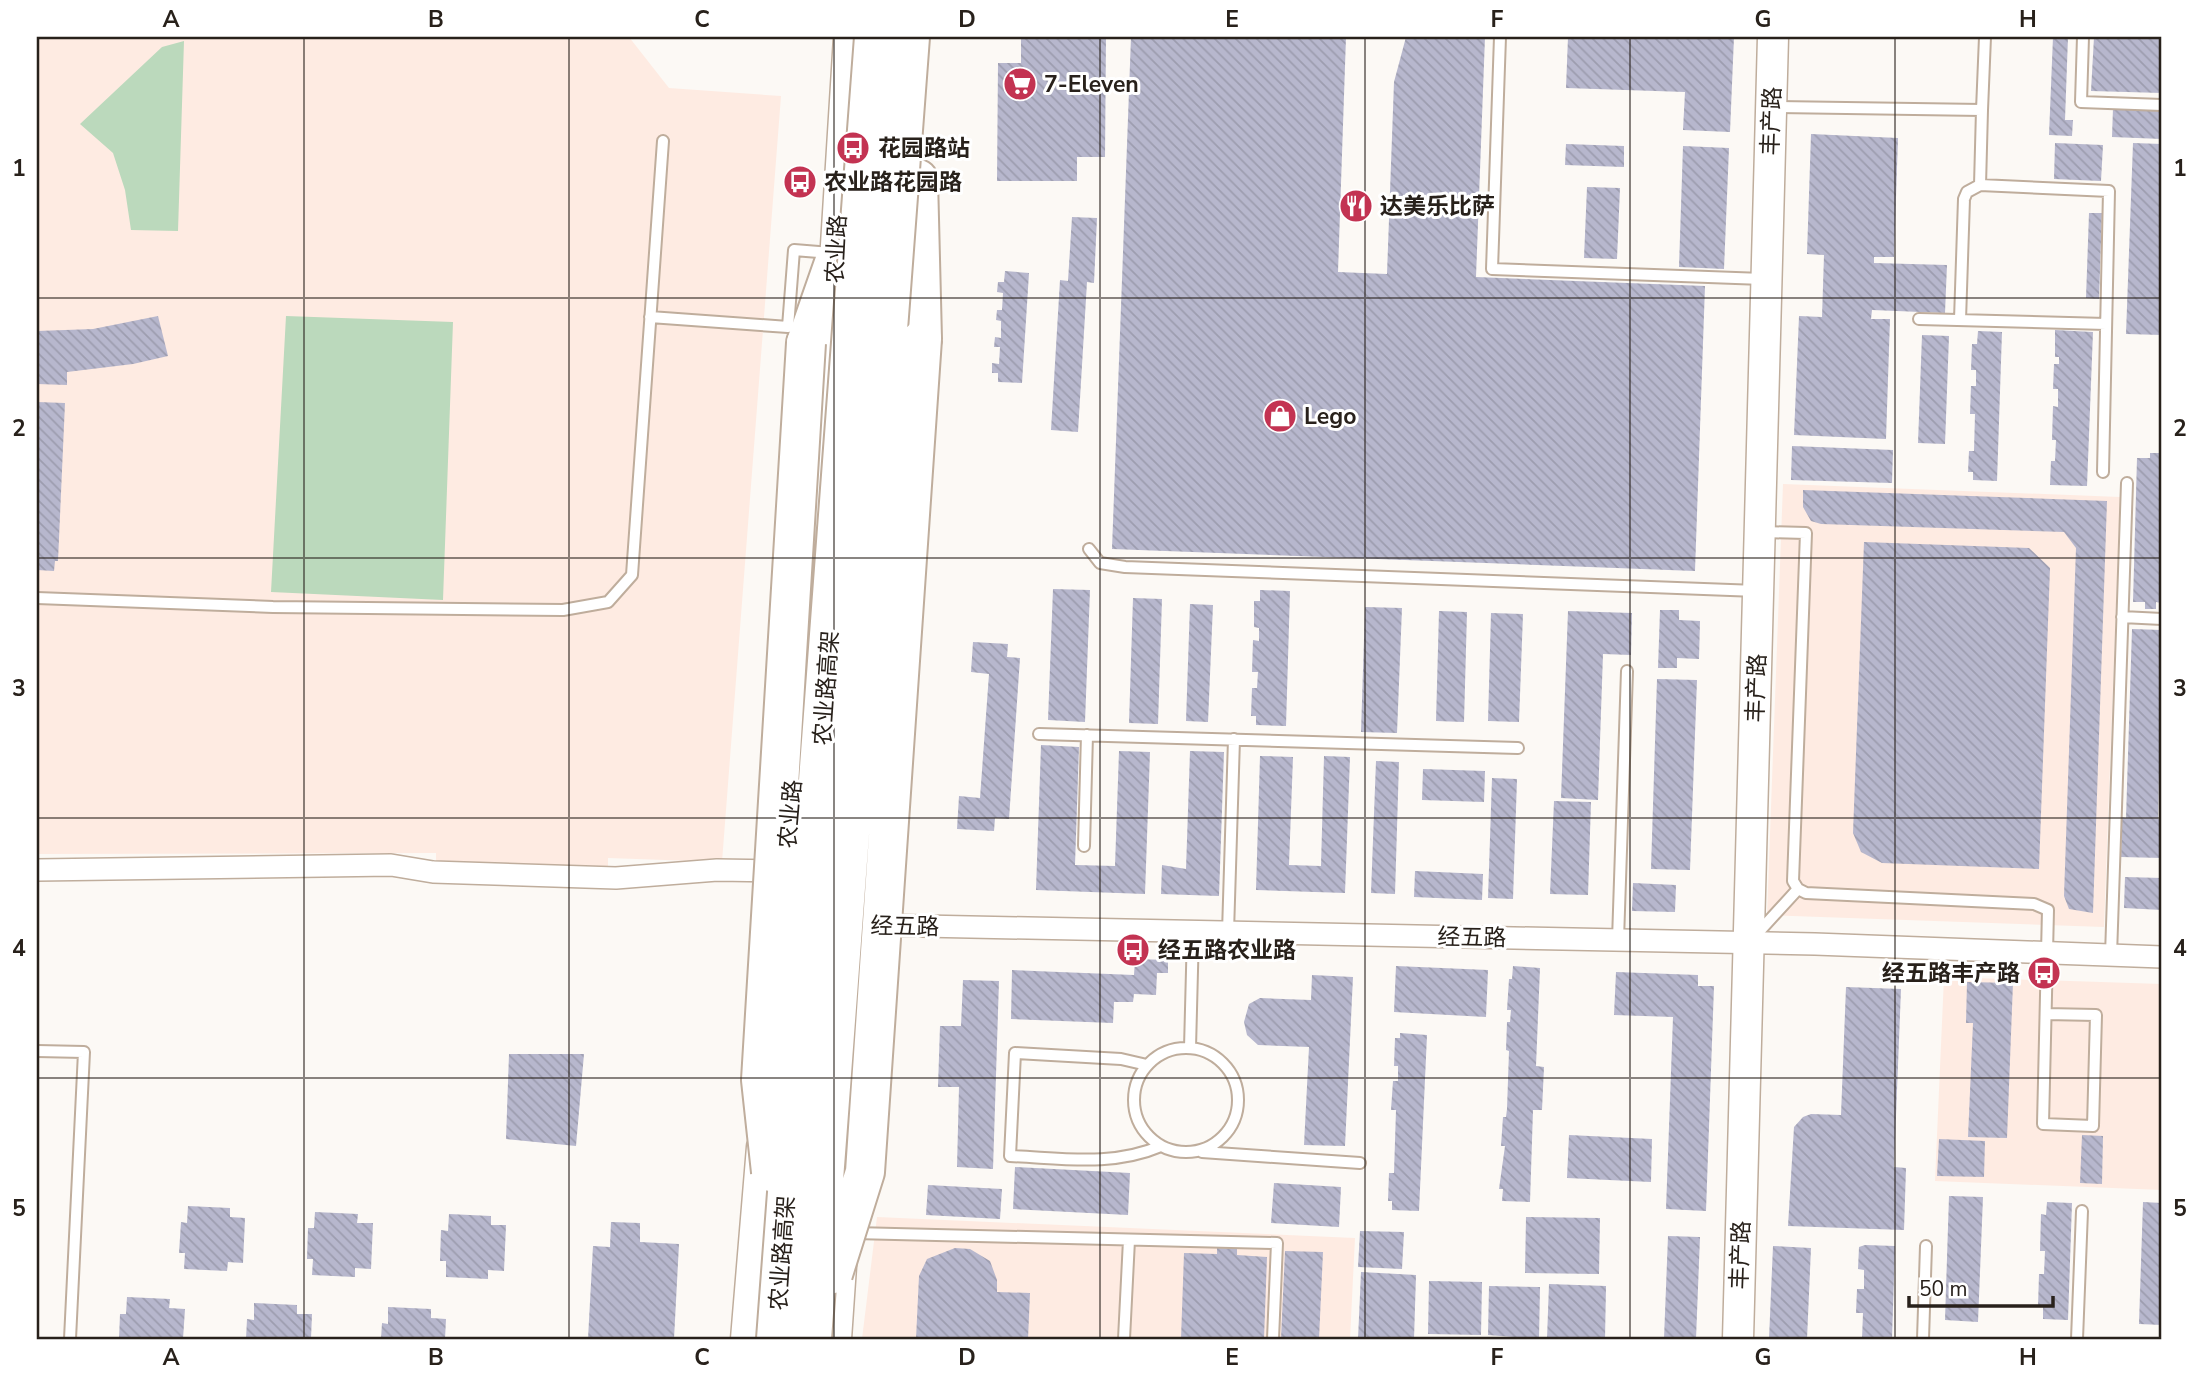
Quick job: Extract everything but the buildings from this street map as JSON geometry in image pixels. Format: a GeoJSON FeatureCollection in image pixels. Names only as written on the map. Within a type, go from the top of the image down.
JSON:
{"type":"FeatureCollection","features":[{"type":"Feature","properties":{"kind":"highway","name":"农业路高架"},"geometry":{"type":"LineString","coordinates":[[776,1339],[874,37]]}},
{"type":"Feature","properties":{"kind":"highway","name":"农业路高架"},"geometry":{"type":"LineString","coordinates":[[813,1339],[911,37]]}},
{"type":"Feature","properties":{"kind":"highway"},"geometry":{"type":"LineString","coordinates":[[813,1339],[865,1172],[922,339],[918,179]]}},
{"type":"Feature","properties":{"kind":"highway"},"geometry":{"type":"LineString","coordinates":[[781,1266],[761,1080],[806,343],[836,257]]}},
{"type":"Feature","properties":{"kind":"street","name":"农业路"},"geometry":{"type":"LineString","coordinates":[[746,1339],[836,257],[849,37]]}},
{"type":"Feature","properties":{"kind":"street"},"geometry":{"type":"LineString","coordinates":[[836,1339],[928,37]]}},
{"type":"Feature","properties":{"kind":"street","name":"丰产路"},"geometry":{"type":"LineString","coordinates":[[1738,1339],[1773,37]]}},
{"type":"Feature","properties":{"kind":"street"},"geometry":{"type":"LineString","coordinates":[[37,870],[391,865],[433,872],[615,878],[717,870],[774,871]]}},
{"type":"Feature","properties":{"kind":"street","name":"经五路"},"geometry":{"type":"LineString","coordinates":[[781,923],[1749,943],[2162,957]]}},
{"type":"Feature","properties":{"kind":"lane"},"geometry":{"type":"LineString","coordinates":[[1500,37],[1492,270],[1766,279]]}},
{"type":"Feature","properties":{"kind":"lane"},"geometry":{"type":"LineString","coordinates":[[1980,185],[1985,37]]}},
{"type":"Feature","properties":{"kind":"lane"},"geometry":{"type":"LineString","coordinates":[[2083,37],[2081,102],[2162,105]]}},
{"type":"Feature","properties":{"kind":"lane"},"geometry":{"type":"LineString","coordinates":[[1771,107],[1982,110]]}},
{"type":"Feature","properties":{"kind":"lane"},"geometry":{"type":"LineString","coordinates":[[37,597],[273,607],[563,610],[608,602],[632,575],[663,141]]}},
{"type":"Feature","properties":{"kind":"lane"},"geometry":{"type":"LineString","coordinates":[[1960,320],[1964,200],[1967,192],[1980,185],[2109,191],[2103,472]]}},
{"type":"Feature","properties":{"kind":"lane"},"geometry":{"type":"LineString","coordinates":[[650,317],[788,327],[794,250],[836,257]]}},
{"type":"Feature","properties":{"kind":"lane"},"geometry":{"type":"LineString","coordinates":[[1919,319],[2106,324]]}},
{"type":"Feature","properties":{"kind":"lane"},"geometry":{"type":"LineString","coordinates":[[2111,956],[2127,483]]}},
{"type":"Feature","properties":{"kind":"lane"},"geometry":{"type":"LineString","coordinates":[[1760,531],[1806,533],[1793,881],[1798,889],[1806,892],[2034,904],[2048,910],[2043,1124],[2093,1126],[2096,1015],[2046,1014]]}},
{"type":"Feature","properties":{"kind":"lane"},"geometry":{"type":"LineString","coordinates":[[1089,549],[1091,556],[1100,563],[1125,567],[1758,591]]}},
{"type":"Feature","properties":{"kind":"lane"},"geometry":{"type":"LineString","coordinates":[[2122,617],[2162,618]]}},
{"type":"Feature","properties":{"kind":"lane"},"geometry":{"type":"LineString","coordinates":[[1618,940],[1627,671]]}},
{"type":"Feature","properties":{"kind":"lane"},"geometry":{"type":"LineString","coordinates":[[1039,734],[1518,748]]}},
{"type":"Feature","properties":{"kind":"lane"},"geometry":{"type":"LineString","coordinates":[[1084,846],[1087,735]]}},
{"type":"Feature","properties":{"kind":"lane"},"geometry":{"type":"LineString","coordinates":[[1228,933],[1234,739]]}},
{"type":"Feature","properties":{"kind":"lane"},"geometry":{"type":"LineString","coordinates":[[1749,943],[1798,889]]}},
{"type":"Feature","properties":{"kind":"lane"},"geometry":{"type":"LineString","coordinates":[[1190,1048],[1193,932]]}},
{"type":"Feature","properties":{"kind":"lane"},"geometry":{"type":"LineString","coordinates":[[1199,1151],[1212,1146],[1231,1128],[1236,1115],[1237,1088],[1233,1076],[1216,1057],[1190,1048],[1161,1054],[1147,1065],[1138,1080],[1134,1105],[1142,1129],[1161,1146],[1185,1153],[1199,1151],[1360,1163]]}},
{"type":"Feature","properties":{"kind":"lane"},"geometry":{"type":"LineString","coordinates":[[37,1051],[84,1052],[70,1339]]}},
{"type":"Feature","properties":{"kind":"lane"},"geometry":{"type":"LineString","coordinates":[[1147,1065],[1121,1059],[1015,1054],[1010,1156],[1110,1161],[1137,1156],[1161,1146]]}},
{"type":"Feature","properties":{"kind":"lane"},"geometry":{"type":"LineString","coordinates":[[2077,1339],[2082,1211]]}},
{"type":"Feature","properties":{"kind":"lane"},"geometry":{"type":"LineString","coordinates":[[844,1233],[1276,1243],[1273,1339]]}},
{"type":"Feature","properties":{"kind":"lane"},"geometry":{"type":"LineString","coordinates":[[1124,1339],[1129,1240]]}},
{"type":"Feature","properties":{"kind":"lane"},"geometry":{"type":"LineString","coordinates":[[1923,1339],[1926,1246]]}},
{"type":"Feature","properties":{"kind":"shaded area"},"geometry":{"type":"Polygon","coordinates":[[[37,37],[629,37],[669,88],[781,96],[722,862],[608,858],[608,871],[436,866],[436,853],[37,854],[37,37]]]}},
{"type":"Feature","properties":{"kind":"shaded area"},"geometry":{"type":"Polygon","coordinates":[[[1783,484],[2120,497],[2104,927],[1767,915],[1783,484]]]}},
{"type":"Feature","properties":{"kind":"shaded area"},"geometry":{"type":"Polygon","coordinates":[[[1944,977],[2162,984],[2162,1190],[1935,1181],[1944,977]]]}},
{"type":"Feature","properties":{"kind":"shaded area"},"geometry":{"type":"Polygon","coordinates":[[[877,1217],[1355,1238],[1350,1339],[862,1339],[877,1217]]]}},
{"type":"Feature","properties":{"kind":"green space"},"geometry":{"type":"Polygon","coordinates":[[[184,41],[178,231],[131,230],[125,190],[113,153],[80,124],[162,47],[184,41]]]}},
{"type":"Feature","properties":{"kind":"green space"},"geometry":{"type":"Polygon","coordinates":[[[286,316],[453,322],[443,600],[271,592],[286,316]]]}},
{"type":"Feature","properties":{"kind":"place","name":"7-Eleven"},"geometry":{"type":"Point","coordinates":[1020,84]}},
{"type":"Feature","properties":{"kind":"place","name":"花园路站"},"geometry":{"type":"Point","coordinates":[853,148]}},
{"type":"Feature","properties":{"kind":"place","name":"农业路花园路"},"geometry":{"type":"Point","coordinates":[800,182]}},
{"type":"Feature","properties":{"kind":"place","name":"达美乐比萨"},"geometry":{"type":"Point","coordinates":[1356,206]}},
{"type":"Feature","properties":{"kind":"place","name":"Lego"},"geometry":{"type":"Point","coordinates":[1280,416]}},
{"type":"Feature","properties":{"kind":"place","name":"经五路农业路"},"geometry":{"type":"Point","coordinates":[1133,950]}},
{"type":"Feature","properties":{"kind":"place","name":"经五路丰产路"},"geometry":{"type":"Point","coordinates":[2044,973]}}]}
